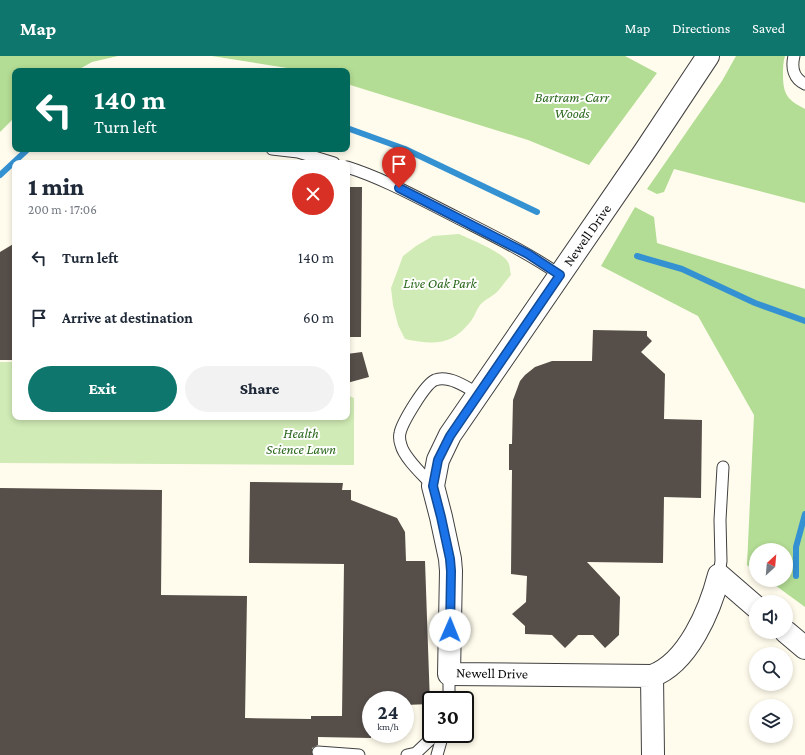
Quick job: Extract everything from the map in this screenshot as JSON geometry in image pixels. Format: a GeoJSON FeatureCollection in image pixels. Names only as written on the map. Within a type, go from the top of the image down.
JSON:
{"type":"FeatureCollection","features":[{"type":"Feature","properties":{"kind":"street","name":"Newell Drive"},"geometry":{"type":"LineString","coordinates":[[652,676],[449,674],[450,565],[441,517],[433,486],[438,460],[447,442],[478,394],[645,151],[708,56]]}},
{"type":"Feature","properties":{"kind":"street"},"geometry":{"type":"LineString","coordinates":[[653,755],[652,676],[661,672],[679,658],[689,644],[710,604],[719,575],[749,600]]}},
{"type":"Feature","properties":{"kind":"street"},"geometry":{"type":"LineString","coordinates":[[793,638],[805,648]]}},
{"type":"Feature","properties":{"kind":"lane"},"geometry":{"type":"LineString","coordinates":[[794,56],[794,74],[797,79],[805,84]]}},
{"type":"Feature","properties":{"kind":"lane"},"geometry":{"type":"LineString","coordinates":[[298,152],[324,160]]}},
{"type":"Feature","properties":{"kind":"lane"},"geometry":{"type":"LineString","coordinates":[[350,168],[366,173],[399,188],[528,254],[560,275]]}},
{"type":"Feature","properties":{"kind":"lane"},"geometry":{"type":"LineString","coordinates":[[433,486],[406,455],[401,446],[399,435],[403,422],[427,386],[435,380],[444,379],[457,382],[478,394]]}},
{"type":"Feature","properties":{"kind":"lane"},"geometry":{"type":"LineString","coordinates":[[719,575],[721,561],[720,520],[723,467]]}},
{"type":"Feature","properties":{"kind":"lane"},"geometry":{"type":"LineString","coordinates":[[449,674],[449,691]]}},
{"type":"Feature","properties":{"kind":"lane"},"geometry":{"type":"LineString","coordinates":[[407,755],[416,753],[427,743]]}},
{"type":"Feature","properties":{"kind":"lane"},"geometry":{"type":"LineString","coordinates":[[437,755],[440,743]]}},
{"type":"Feature","properties":{"kind":"lane"},"geometry":{"type":"LineString","coordinates":[[318,752],[359,755]]}},
{"type":"Feature","properties":{"kind":"green space"},"geometry":{"type":"Polygon","coordinates":[[[0,56],[118,56],[92,62],[81,68],[12,68],[12,120],[0,132],[0,56]]]}},
{"type":"Feature","properties":{"kind":"green space","name":"Bartram-Carr Woods"},"geometry":{"type":"Polygon","coordinates":[[[212,56],[625,56],[657,73],[589,165],[528,140],[350,85],[350,68],[287,68],[212,56]]]}},
{"type":"Feature","properties":{"kind":"green space"},"geometry":{"type":"Polygon","coordinates":[[[736,56],[785,56],[783,63],[783,82],[785,92],[794,103],[805,109],[805,203],[674,169],[664,192],[657,194],[647,189],[722,81],[736,56]]]}},
{"type":"Feature","properties":{"kind":"green space"},"geometry":{"type":"Polygon","coordinates":[[[635,207],[654,217],[657,243],[805,289],[805,607],[793,598],[793,595],[789,595],[778,587],[793,587],[793,543],[749,543],[749,567],[747,565],[754,415],[698,316],[601,266],[635,207]]]}},
{"type":"Feature","properties":{"kind":"green space","name":"Live Oak Park"},"geometry":{"type":"Polygon","coordinates":[[[459,234],[485,246],[505,258],[509,263],[511,275],[497,292],[480,305],[471,321],[457,335],[441,342],[433,343],[405,339],[398,325],[391,288],[403,256],[433,236],[459,234]]]}},
{"type":"Feature","properties":{"kind":"green space","name":"Health Science Lawn"},"geometry":{"type":"Polygon","coordinates":[[[0,362],[12,362],[12,420],[350,420],[350,396],[354,398],[354,465],[0,463],[0,362]]]}},
{"type":"Feature","properties":{"kind":"building"},"geometry":{"type":"Polygon","coordinates":[[[350,187],[362,187],[361,337],[350,337],[350,187]]]}},
{"type":"Feature","properties":{"kind":"building"},"geometry":{"type":"Polygon","coordinates":[[[12,245],[12,360],[0,360],[0,252],[12,245]]]}},
{"type":"Feature","properties":{"kind":"building"},"geometry":{"type":"Polygon","coordinates":[[[593,330],[647,331],[647,336],[652,341],[641,352],[665,374],[664,419],[702,420],[701,498],[664,497],[663,563],[587,562],[620,597],[619,635],[605,648],[593,635],[578,635],[565,648],[552,635],[525,634],[525,626],[512,614],[526,602],[527,576],[511,574],[512,470],[509,470],[509,444],[512,444],[513,400],[520,381],[535,367],[552,361],[592,361],[593,330]]]}},
{"type":"Feature","properties":{"kind":"building"},"geometry":{"type":"Polygon","coordinates":[[[362,352],[369,377],[350,382],[350,354],[362,352]]]}},
{"type":"Feature","properties":{"kind":"building"},"geometry":{"type":"Polygon","coordinates":[[[250,482],[343,483],[342,490],[351,490],[351,500],[397,518],[405,532],[406,561],[425,561],[430,691],[422,691],[422,704],[414,705],[414,691],[362,691],[362,738],[318,737],[318,745],[312,748],[312,755],[0,755],[0,488],[162,490],[161,595],[247,596],[245,718],[311,719],[311,716],[342,716],[344,564],[249,563],[250,482]]]}},
{"type":"Feature","properties":{"kind":"waterway"},"geometry":{"type":"LineString","coordinates":[[350,129],[405,149],[537,212]]}},
{"type":"Feature","properties":{"kind":"waterway"},"geometry":{"type":"LineString","coordinates":[[16,160],[25,152]]}},
{"type":"Feature","properties":{"kind":"waterway"},"geometry":{"type":"LineString","coordinates":[[0,175],[12,164]]}},
{"type":"Feature","properties":{"kind":"waterway"},"geometry":{"type":"LineString","coordinates":[[637,256],[682,269],[755,303],[805,321]]}},
{"type":"Feature","properties":{"kind":"waterway"},"geometry":{"type":"LineString","coordinates":[[796,576],[796,547],[805,514]]}},
{"type":"Feature","properties":{"kind":"route"},"geometry":{"type":"LineString","coordinates":[[399,188],[528,254],[560,275],[450,436],[438,460],[433,486],[450,559],[450,630]]}}]}
